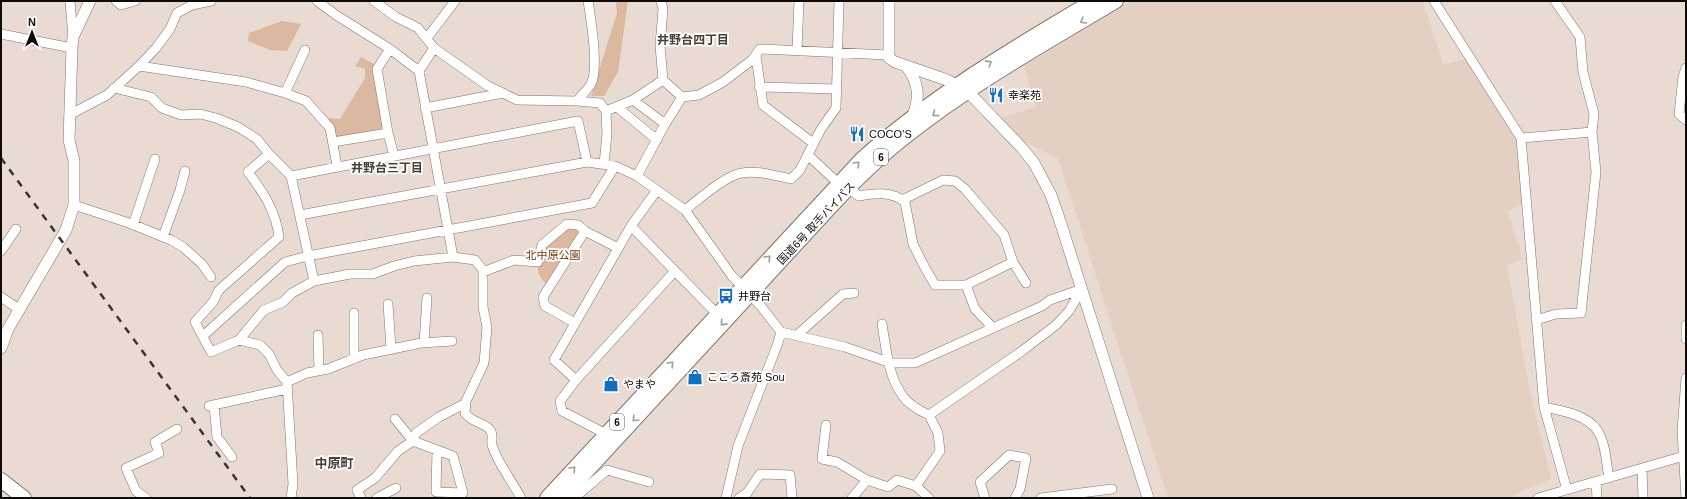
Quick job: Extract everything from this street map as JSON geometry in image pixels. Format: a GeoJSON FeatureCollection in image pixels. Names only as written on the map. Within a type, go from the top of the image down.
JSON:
{"type":"FeatureCollection","features":[{"type":"Feature","properties":{"kind":"highway","name":"国道6号 取手バイパス"},"geometry":{"type":"LineString","coordinates":[[843,186],[860,175],[990,63],[1093,1]]}},
{"type":"Feature","properties":{"kind":"highway","name":"国道6号 取手バイパス"},"geometry":{"type":"LineString","coordinates":[[568,497],[746,290],[843,186],[862,159],[913,116],[1116,1]]}},
{"type":"Feature","properties":{"kind":"highway","name":"国道6号 取手バイパス"},"geometry":{"type":"LineString","coordinates":[[547,498],[717,314],[746,290]]}},
{"type":"Feature","properties":{"kind":"highway"},"geometry":{"type":"LineString","coordinates":[[1,480],[24,498]]}},
{"type":"Feature","properties":{"kind":"street"},"geometry":{"type":"LineString","coordinates":[[1,348],[4,329],[20,310],[66,230],[74,204],[74,161],[69,140],[73,42],[70,1]]}},
{"type":"Feature","properties":{"kind":"street"},"geometry":{"type":"LineString","coordinates":[[73,42],[90,1]]}},
{"type":"Feature","properties":{"kind":"street"},"geometry":{"type":"LineString","coordinates":[[116,1],[121,5],[135,1]]}},
{"type":"Feature","properties":{"kind":"street"},"geometry":{"type":"LineString","coordinates":[[69,115],[107,95],[139,66],[156,48],[170,29],[177,13],[192,5],[212,1]]}},
{"type":"Feature","properties":{"kind":"street"},"geometry":{"type":"LineString","coordinates":[[317,1],[336,15],[390,49],[419,71]]}},
{"type":"Feature","properties":{"kind":"street"},"geometry":{"type":"LineString","coordinates":[[374,1],[396,17],[418,28],[434,48],[488,86],[517,100],[600,103],[606,111],[607,134],[604,164]]}},
{"type":"Feature","properties":{"kind":"street"},"geometry":{"type":"LineString","coordinates":[[427,38],[455,1]]}},
{"type":"Feature","properties":{"kind":"street"},"geometry":{"type":"LineString","coordinates":[[577,101],[591,83],[594,69],[592,22],[588,1]]}},
{"type":"Feature","properties":{"kind":"street"},"geometry":{"type":"LineString","coordinates":[[661,1],[663,10],[660,46],[663,80],[682,97],[699,95],[711,88],[752,60],[760,49],[888,55]]}},
{"type":"Feature","properties":{"kind":"street"},"geometry":{"type":"LineString","coordinates":[[797,50],[799,1]]}},
{"type":"Feature","properties":{"kind":"street"},"geometry":{"type":"LineString","coordinates":[[685,210],[721,183],[741,173],[763,173],[790,179],[800,170],[813,143],[836,108],[839,1]]}},
{"type":"Feature","properties":{"kind":"street"},"geometry":{"type":"LineString","coordinates":[[889,1],[888,55],[891,60],[947,80],[962,88],[1021,147],[1034,163],[1043,178],[1060,220],[1148,498]]}},
{"type":"Feature","properties":{"kind":"street"},"geometry":{"type":"LineString","coordinates":[[1434,1],[1521,138],[1544,407],[1567,490]]}},
{"type":"Feature","properties":{"kind":"street"},"geometry":{"type":"LineString","coordinates":[[1536,320],[1556,314],[1581,313],[1596,172],[1592,132],[1594,114],[1583,72],[1580,37],[1555,1]]}},
{"type":"Feature","properties":{"kind":"street"},"geometry":{"type":"LineString","coordinates":[[1,34],[73,42]]}},
{"type":"Feature","properties":{"kind":"street"},"geometry":{"type":"LineString","coordinates":[[434,48],[419,71],[432,149],[453,257]]}},
{"type":"Feature","properties":{"kind":"street"},"geometry":{"type":"LineString","coordinates":[[390,49],[377,69],[388,133],[394,156]]}},
{"type":"Feature","properties":{"kind":"street"},"geometry":{"type":"LineString","coordinates":[[285,93],[305,50]]}},
{"type":"Feature","properties":{"kind":"street"},"geometry":{"type":"LineString","coordinates":[[756,56],[759,87],[763,105],[813,143]]}},
{"type":"Feature","properties":{"kind":"street"},"geometry":{"type":"LineString","coordinates":[[139,66],[246,82],[285,93],[306,101],[330,128],[337,166]]}},
{"type":"Feature","properties":{"kind":"street"},"geometry":{"type":"LineString","coordinates":[[906,66],[912,74],[917,90],[917,103],[913,116]]}},
{"type":"Feature","properties":{"kind":"street"},"geometry":{"type":"LineString","coordinates":[[1686,68],[1683,77],[1680,114],[1686,120]]}},
{"type":"Feature","properties":{"kind":"street"},"geometry":{"type":"LineString","coordinates":[[606,111],[633,100],[663,80]]}},
{"type":"Feature","properties":{"kind":"street"},"geometry":{"type":"LineString","coordinates":[[759,87],[837,89]]}},
{"type":"Feature","properties":{"kind":"street"},"geometry":{"type":"LineString","coordinates":[[114,88],[151,96],[162,108],[181,115],[200,114],[238,127],[257,139],[269,154],[292,176],[314,281]]}},
{"type":"Feature","properties":{"kind":"street"},"geometry":{"type":"LineString","coordinates":[[425,108],[503,93]]}},
{"type":"Feature","properties":{"kind":"street"},"geometry":{"type":"LineString","coordinates":[[637,176],[665,124],[682,97]]}},
{"type":"Feature","properties":{"kind":"street"},"geometry":{"type":"LineString","coordinates":[[633,100],[665,124]]}},
{"type":"Feature","properties":{"kind":"street"},"geometry":{"type":"LineString","coordinates":[[617,107],[657,140]]}},
{"type":"Feature","properties":{"kind":"street"},"geometry":{"type":"LineString","coordinates":[[292,176],[337,166],[578,121],[587,162]]}},
{"type":"Feature","properties":{"kind":"street"},"geometry":{"type":"LineString","coordinates":[[1521,138],[1592,132]]}},
{"type":"Feature","properties":{"kind":"street"},"geometry":{"type":"LineString","coordinates":[[333,142],[388,133]]}},
{"type":"Feature","properties":{"kind":"street"},"geometry":{"type":"LineString","coordinates":[[269,154],[248,172],[266,196],[277,223],[279,237],[219,290],[213,302],[195,322],[211,352],[239,340],[264,310],[283,302],[292,293],[314,281],[350,274],[373,274],[394,266],[414,261],[453,257],[475,260],[483,270],[483,307],[487,327],[484,363],[466,403],[465,413],[470,420],[486,427],[493,435],[492,444],[498,459],[521,498]]}},
{"type":"Feature","properties":{"kind":"street"},"geometry":{"type":"LineString","coordinates":[[808,155],[843,186],[859,196],[878,193],[900,198],[905,202],[913,244],[935,285],[966,285],[1013,262]]}},
{"type":"Feature","properties":{"kind":"street"},"geometry":{"type":"LineString","coordinates":[[133,225],[155,159]]}},
{"type":"Feature","properties":{"kind":"street"},"geometry":{"type":"LineString","coordinates":[[300,215],[587,162],[615,166],[637,176],[685,210],[728,270],[781,332],[845,347],[888,362],[915,363],[1042,306],[1050,300],[1082,289]]}},
{"type":"Feature","properties":{"kind":"street"},"geometry":{"type":"LineString","coordinates":[[203,336],[285,262],[308,256],[592,202],[615,166]]}},
{"type":"Feature","properties":{"kind":"street"},"geometry":{"type":"LineString","coordinates":[[162,237],[180,190],[185,171]]}},
{"type":"Feature","properties":{"kind":"street"},"geometry":{"type":"LineString","coordinates":[[902,200],[943,180],[955,181],[965,189],[1004,235],[1013,262],[1026,283]]}},
{"type":"Feature","properties":{"kind":"street"},"geometry":{"type":"LineString","coordinates":[[576,380],[554,360],[631,226],[657,190]]}},
{"type":"Feature","properties":{"kind":"street"},"geometry":{"type":"LineString","coordinates":[[74,204],[133,225],[162,237],[183,248],[202,264],[211,277]]}},
{"type":"Feature","properties":{"kind":"street"},"geometry":{"type":"LineString","coordinates":[[483,272],[514,260],[538,262],[542,245],[567,224],[578,225],[585,231],[618,248]]}},
{"type":"Feature","properties":{"kind":"street"},"geometry":{"type":"LineString","coordinates":[[631,226],[674,272],[717,314]]}},
{"type":"Feature","properties":{"kind":"street"},"geometry":{"type":"LineString","coordinates":[[1,251],[16,229]]}},
{"type":"Feature","properties":{"kind":"street"},"geometry":{"type":"LineString","coordinates":[[575,323],[545,306],[543,297],[585,231]]}},
{"type":"Feature","properties":{"kind":"street"},"geometry":{"type":"LineString","coordinates":[[606,434],[562,411],[560,401],[576,380],[674,272]]}},
{"type":"Feature","properties":{"kind":"street"},"geometry":{"type":"LineString","coordinates":[[966,285],[975,310],[994,328]]}},
{"type":"Feature","properties":{"kind":"street"},"geometry":{"type":"LineString","coordinates":[[929,415],[1022,351],[1056,325],[1069,311],[1082,289]]}},
{"type":"Feature","properties":{"kind":"street"},"geometry":{"type":"LineString","coordinates":[[797,335],[843,294],[854,293]]}},
{"type":"Feature","properties":{"kind":"street"},"geometry":{"type":"LineString","coordinates":[[1,297],[20,310]]}},
{"type":"Feature","properties":{"kind":"street"},"geometry":{"type":"LineString","coordinates":[[424,343],[427,298]]}},
{"type":"Feature","properties":{"kind":"street"},"geometry":{"type":"LineString","coordinates":[[388,304],[391,348]]}},
{"type":"Feature","properties":{"kind":"street"},"geometry":{"type":"LineString","coordinates":[[354,313],[354,359]]}},
{"type":"Feature","properties":{"kind":"street"},"geometry":{"type":"LineString","coordinates":[[882,324],[888,362],[902,396],[919,410],[929,415],[938,433],[940,451],[916,486]]}},
{"type":"Feature","properties":{"kind":"street"},"geometry":{"type":"LineString","coordinates":[[1686,325],[1686,339]]}},
{"type":"Feature","properties":{"kind":"street"},"geometry":{"type":"LineString","coordinates":[[726,498],[738,446],[781,332]]}},
{"type":"Feature","properties":{"kind":"street"},"geometry":{"type":"LineString","coordinates":[[318,335],[319,370]]}},
{"type":"Feature","properties":{"kind":"street"},"geometry":{"type":"LineString","coordinates":[[239,340],[260,345],[269,354],[287,386],[293,484],[291,498]]}},
{"type":"Feature","properties":{"kind":"street"},"geometry":{"type":"LineString","coordinates":[[232,457],[217,437],[211,406],[287,386],[308,373],[363,355],[391,348],[424,343],[452,341]]}},
{"type":"Feature","properties":{"kind":"street"},"geometry":{"type":"LineString","coordinates":[[1686,378],[1682,431],[1685,455],[1686,498]]}},
{"type":"Feature","properties":{"kind":"street"},"geometry":{"type":"LineString","coordinates":[[360,498],[357,490],[375,478],[398,451],[413,441],[416,433],[439,417],[466,403]]}},
{"type":"Feature","properties":{"kind":"street"},"geometry":{"type":"LineString","coordinates":[[1544,407],[1570,412],[1584,419],[1596,429],[1602,441],[1609,478]]}},
{"type":"Feature","properties":{"kind":"street"},"geometry":{"type":"LineString","coordinates":[[395,419],[413,441],[437,450],[453,456],[463,493],[436,492],[437,450]]}},
{"type":"Feature","properties":{"kind":"street"},"geometry":{"type":"LineString","coordinates":[[826,424],[822,459],[837,462],[868,480],[888,487],[897,480],[916,486],[929,498]]}},
{"type":"Feature","properties":{"kind":"street"},"geometry":{"type":"LineString","coordinates":[[146,498],[136,491],[126,468],[159,453],[154,442],[177,429]]}},
{"type":"Feature","properties":{"kind":"street"},"geometry":{"type":"LineString","coordinates":[[985,498],[980,482],[1009,454],[1026,458],[1020,488],[1015,498]]}},
{"type":"Feature","properties":{"kind":"street"},"geometry":{"type":"LineString","coordinates":[[1538,498],[1556,496],[1567,490],[1685,455]]}},
{"type":"Feature","properties":{"kind":"street"},"geometry":{"type":"LineString","coordinates":[[1642,469],[1643,498]]}},
{"type":"Feature","properties":{"kind":"street"},"geometry":{"type":"LineString","coordinates":[[568,497],[607,470],[649,482]]}},
{"type":"Feature","properties":{"kind":"street"},"geometry":{"type":"LineString","coordinates":[[739,498],[747,493],[760,474],[790,475],[792,498]]}},
{"type":"Feature","properties":{"kind":"street"},"geometry":{"type":"LineString","coordinates":[[852,498],[868,480]]}},
{"type":"Feature","properties":{"kind":"street"},"geometry":{"type":"LineString","coordinates":[[1596,482],[1597,498]]}},
{"type":"Feature","properties":{"kind":"street"},"geometry":{"type":"LineString","coordinates":[[377,498],[396,488]]}},
{"type":"Feature","properties":{"kind":"street"},"geometry":{"type":"LineString","coordinates":[[1041,498],[1112,489]]}},
{"type":"Feature","properties":{"kind":"shaded area"},"geometry":{"type":"Polygon","coordinates":[[[1132,1],[1423,1],[1443,64],[1467,59],[1516,137],[1522,204],[1508,211],[1522,259],[1507,265],[1530,392],[1551,479],[1513,495],[1513,498],[1168,498],[1058,159],[1025,142],[1001,118],[1036,107],[1024,66],[1132,1]]]}},
{"type":"Feature","properties":{"kind":"green space"},"geometry":{"type":"Polygon","coordinates":[[[616,1],[628,1],[618,72],[604,96],[591,96],[617,13],[616,1]]]}},
{"type":"Feature","properties":{"kind":"green space"},"geometry":{"type":"Polygon","coordinates":[[[282,21],[301,24],[287,51],[270,50],[248,41],[249,33],[282,21]]]}},
{"type":"Feature","properties":{"kind":"green space"},"geometry":{"type":"Polygon","coordinates":[[[361,57],[374,64],[385,130],[335,137],[314,117],[340,119],[365,78],[365,69],[355,66],[361,57]]]}},
{"type":"Feature","properties":{"kind":"green space","name":"北中原公園"},"geometry":{"type":"Polygon","coordinates":[[[567,224],[585,231],[548,286],[540,277],[538,268],[540,247],[567,224]]]}},
{"type":"Feature","properties":{"kind":"railway"},"geometry":{"type":"LineString","coordinates":[[1,158],[250,498]]}},
{"type":"Feature","properties":{"kind":"place","name":"幸楽苑"},"geometry":{"type":"Point","coordinates":[996,95]}},
{"type":"Feature","properties":{"kind":"place","name":"COCO’S"},"geometry":{"type":"Point","coordinates":[857,134]}},
{"type":"Feature","properties":{"kind":"place","name":"井野台"},"geometry":{"type":"Point","coordinates":[726,296]}},
{"type":"Feature","properties":{"kind":"place","name":"こころ斎苑 Sou"},"geometry":{"type":"Point","coordinates":[695,377]}},
{"type":"Feature","properties":{"kind":"place","name":"やまや"},"geometry":{"type":"Point","coordinates":[611,384]}},
{"type":"Feature","properties":{"kind":"district","name":"井野台四丁目"},"geometry":{"type":"Point","coordinates":[693,40]}},
{"type":"Feature","properties":{"kind":"district","name":"井野台三丁目"},"geometry":{"type":"Point","coordinates":[387,168]}},
{"type":"Feature","properties":{"kind":"district","name":"中原町"},"geometry":{"type":"Point","coordinates":[334,463]}}]}
